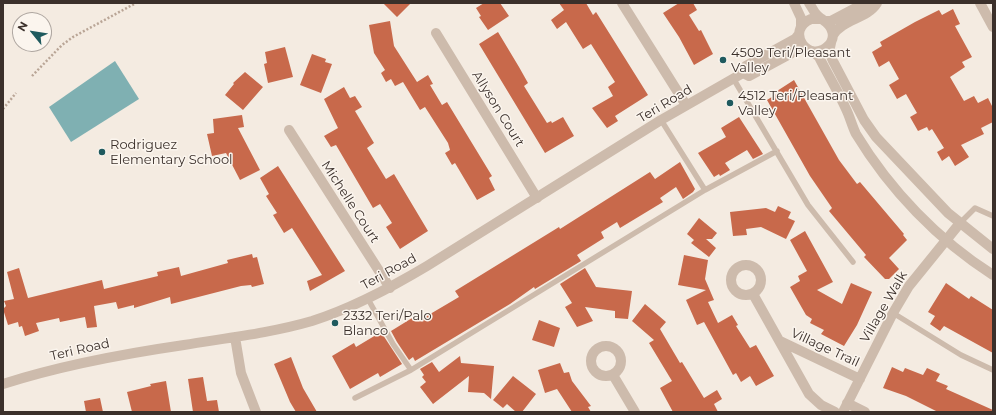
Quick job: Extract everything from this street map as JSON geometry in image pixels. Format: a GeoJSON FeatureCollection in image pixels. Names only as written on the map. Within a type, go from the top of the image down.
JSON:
{"type":"FeatureCollection","features":[{"type":"Feature","properties":{"kind":"street"},"geometry":{"type":"LineString","coordinates":[[622,3],[686,106]]}},
{"type":"Feature","properties":{"kind":"street"},"geometry":{"type":"LineString","coordinates":[[794,3],[801,18],[800,30],[802,44],[819,58],[846,107],[855,133],[869,154],[900,194],[946,240],[993,275]]}},
{"type":"Feature","properties":{"kind":"street"},"geometry":{"type":"LineString","coordinates":[[810,3],[817,16],[831,27],[832,39],[829,52],[872,132],[926,190],[960,223],[993,249]]}},
{"type":"Feature","properties":{"kind":"street"},"geometry":{"type":"LineString","coordinates":[[800,30],[811,19],[831,21],[865,3]]}},
{"type":"Feature","properties":{"kind":"street"},"geometry":{"type":"LineString","coordinates":[[810,50],[821,51],[832,39],[839,28],[872,10],[877,3]]}},
{"type":"Feature","properties":{"kind":"street"},"geometry":{"type":"LineString","coordinates":[[980,3],[993,27]]}},
{"type":"Feature","properties":{"kind":"street","name":"Teri Road"},"geometry":{"type":"LineString","coordinates":[[3,384],[64,367],[118,355],[235,337],[311,321],[368,299],[390,288],[661,120],[743,73],[746,66],[795,39],[800,30]]}},
{"type":"Feature","properties":{"kind":"street","name":"Allyson Court"},"geometry":{"type":"LineString","coordinates":[[436,33],[537,198]]}},
{"type":"Feature","properties":{"kind":"street","name":"Teri Road"},"geometry":{"type":"LineString","coordinates":[[743,73],[749,76],[794,52],[802,49],[810,50]]}},
{"type":"Feature","properties":{"kind":"street","name":"Michelle Court"},"geometry":{"type":"LineString","coordinates":[[289,130],[390,288]]}},
{"type":"Feature","properties":{"kind":"street","name":"Village Walk"},"geometry":{"type":"LineString","coordinates":[[845,408],[893,313],[909,286],[960,223]]}},
{"type":"Feature","properties":{"kind":"street","name":"Village Trail"},"geometry":{"type":"LineString","coordinates":[[753,294],[809,394],[821,405],[835,412]]}},
{"type":"Feature","properties":{"kind":"street"},"geometry":{"type":"LineString","coordinates":[[235,337],[241,373],[256,412]]}},
{"type":"Feature","properties":{"kind":"street","name":"Village Trail"},"geometry":{"type":"LineString","coordinates":[[780,341],[860,379]]}},
{"type":"Feature","properties":{"kind":"street"},"geometry":{"type":"LineString","coordinates":[[613,375],[635,412]]}},
{"type":"Feature","properties":{"kind":"street"},"geometry":{"type":"LineString","coordinates":[[845,408],[865,412]]}},
{"type":"Feature","properties":{"kind":"lane"},"geometry":{"type":"LineString","coordinates":[[733,78],[808,205],[853,262]]}},
{"type":"Feature","properties":{"kind":"lane"},"geometry":{"type":"LineString","coordinates":[[661,120],[705,190]]}},
{"type":"Feature","properties":{"kind":"lane"},"geometry":{"type":"LineString","coordinates":[[355,398],[411,370],[705,190],[777,151]]}},
{"type":"Feature","properties":{"kind":"lane"},"geometry":{"type":"LineString","coordinates":[[960,223],[975,208],[993,216]]}},
{"type":"Feature","properties":{"kind":"lane"},"geometry":{"type":"LineString","coordinates":[[368,299],[393,344],[411,370]]}},
{"type":"Feature","properties":{"kind":"lane"},"geometry":{"type":"LineString","coordinates":[[893,313],[960,355],[993,370]]}},
{"type":"Feature","properties":{"kind":"path"},"geometry":{"type":"LineString","coordinates":[[32,76],[62,45],[73,37],[136,3]]}},
{"type":"Feature","properties":{"kind":"path"},"geometry":{"type":"LineString","coordinates":[[3,109],[16,93]]}},
{"type":"Feature","properties":{"kind":"water"},"geometry":{"type":"Polygon","coordinates":[[[115,61],[139,99],[71,142],[49,107],[115,61]]]}},
{"type":"Feature","properties":{"kind":"building"},"geometry":{"type":"Polygon","coordinates":[[[383,3],[411,3],[397,17],[383,3]]]}},
{"type":"Feature","properties":{"kind":"building"},"geometry":{"type":"Polygon","coordinates":[[[484,3],[500,3],[509,16],[488,30],[479,17],[481,16],[476,8],[484,3]]]}},
{"type":"Feature","properties":{"kind":"building"},"geometry":{"type":"Polygon","coordinates":[[[559,3],[586,3],[593,15],[596,12],[648,95],[615,116],[618,121],[607,128],[592,108],[613,96],[608,87],[615,82],[591,44],[583,49],[566,22],[557,29],[551,20],[564,10],[559,3]]]}},
{"type":"Feature","properties":{"kind":"building"},"geometry":{"type":"Polygon","coordinates":[[[679,3],[693,3],[697,10],[689,15],[699,31],[701,30],[713,54],[694,65],[679,37],[663,13],[679,3]]]}},
{"type":"Feature","properties":{"kind":"building"},"geometry":{"type":"Polygon","coordinates":[[[953,9],[960,24],[955,26],[972,57],[962,62],[965,67],[950,77],[964,101],[974,96],[978,103],[988,98],[993,108],[993,122],[981,128],[984,134],[961,145],[969,157],[955,166],[949,156],[942,161],[937,152],[944,148],[932,129],[929,131],[927,127],[918,131],[910,117],[917,113],[906,94],[897,99],[889,85],[899,79],[889,61],[879,67],[872,52],[882,46],[880,42],[915,22],[939,10],[942,15],[953,9]]]}},
{"type":"Feature","properties":{"kind":"building"},"geometry":{"type":"Polygon","coordinates":[[[390,21],[394,46],[417,82],[428,75],[433,84],[430,85],[442,105],[447,102],[492,176],[489,178],[495,190],[477,200],[455,163],[452,165],[445,153],[450,150],[448,143],[425,107],[420,110],[403,82],[395,86],[391,79],[386,82],[381,73],[385,70],[374,53],[369,25],[390,21]]]}},
{"type":"Feature","properties":{"kind":"building"},"geometry":{"type":"Polygon","coordinates":[[[498,32],[528,83],[524,86],[547,123],[551,121],[552,123],[563,117],[574,136],[545,153],[479,44],[498,32]]]}},
{"type":"Feature","properties":{"kind":"building"},"geometry":{"type":"Polygon","coordinates":[[[285,47],[293,77],[268,83],[264,64],[267,63],[265,52],[285,47]]]}},
{"type":"Feature","properties":{"kind":"building"},"geometry":{"type":"Polygon","coordinates":[[[312,54],[326,59],[325,62],[332,64],[321,93],[300,85],[312,54]]]}},
{"type":"Feature","properties":{"kind":"building"},"geometry":{"type":"Polygon","coordinates":[[[245,72],[263,87],[243,110],[225,95],[234,84],[233,83],[245,72]]]}},
{"type":"Feature","properties":{"kind":"building"},"geometry":{"type":"Polygon","coordinates":[[[794,80],[839,160],[857,184],[860,182],[904,234],[903,235],[907,240],[889,258],[899,269],[889,279],[885,279],[864,257],[866,255],[829,211],[832,208],[810,176],[767,100],[778,93],[777,91],[794,80]]]}},
{"type":"Feature","properties":{"kind":"building"},"geometry":{"type":"Polygon","coordinates":[[[344,87],[350,98],[355,96],[362,107],[355,111],[374,143],[367,148],[386,179],[394,174],[428,231],[400,249],[386,227],[392,223],[380,204],[373,208],[336,145],[331,147],[324,136],[338,128],[324,99],[344,87]]]}},
{"type":"Feature","properties":{"kind":"building"},"geometry":{"type":"Polygon","coordinates":[[[242,115],[244,127],[238,128],[260,170],[240,180],[226,153],[212,156],[207,134],[214,133],[213,119],[242,115]]]}},
{"type":"Feature","properties":{"kind":"building"},"geometry":{"type":"Polygon","coordinates":[[[739,117],[763,154],[753,159],[747,150],[725,163],[730,170],[720,176],[719,174],[714,177],[698,153],[726,137],[721,128],[739,117]]]}},
{"type":"Feature","properties":{"kind":"building"},"geometry":{"type":"Polygon","coordinates":[[[680,162],[695,189],[693,192],[683,199],[676,187],[660,198],[663,202],[620,228],[617,222],[601,232],[604,238],[577,255],[581,261],[535,289],[534,287],[510,304],[415,361],[413,357],[409,360],[391,331],[417,315],[420,320],[459,297],[455,291],[559,227],[560,229],[650,172],[655,179],[680,162]]]}},
{"type":"Feature","properties":{"kind":"building"},"geometry":{"type":"Polygon","coordinates":[[[278,166],[345,271],[310,291],[307,281],[322,275],[292,228],[284,233],[273,215],[277,213],[266,196],[269,194],[260,178],[278,166]]]}},
{"type":"Feature","properties":{"kind":"building"},"geometry":{"type":"Polygon","coordinates":[[[778,206],[791,212],[788,218],[795,221],[786,239],[761,227],[746,229],[747,235],[733,236],[730,212],[766,208],[775,212],[778,206]]]}},
{"type":"Feature","properties":{"kind":"building"},"geometry":{"type":"Polygon","coordinates":[[[699,218],[717,233],[712,239],[706,239],[716,248],[709,257],[691,243],[694,240],[687,234],[699,218]]]}},
{"type":"Feature","properties":{"kind":"building"},"geometry":{"type":"Polygon","coordinates":[[[805,231],[833,282],[817,290],[842,304],[851,283],[872,292],[857,325],[844,346],[821,334],[824,330],[810,323],[812,319],[806,315],[790,287],[800,281],[798,276],[807,271],[790,240],[805,231]]]}},
{"type":"Feature","properties":{"kind":"building"},"geometry":{"type":"Polygon","coordinates":[[[252,254],[253,258],[257,257],[264,284],[252,287],[251,285],[241,286],[171,304],[170,297],[134,308],[134,305],[118,309],[116,302],[94,306],[97,327],[87,328],[85,317],[60,322],[59,318],[36,323],[39,331],[25,336],[22,326],[19,327],[18,322],[8,325],[3,309],[6,306],[4,301],[14,299],[7,272],[19,268],[28,298],[102,280],[104,289],[158,276],[157,272],[179,267],[181,276],[228,263],[227,260],[252,254]]]}},
{"type":"Feature","properties":{"kind":"building"},"geometry":{"type":"Polygon","coordinates":[[[684,255],[708,260],[705,279],[714,300],[708,302],[718,323],[732,315],[738,325],[736,326],[750,348],[756,345],[774,376],[756,386],[750,376],[741,382],[736,373],[733,375],[704,322],[697,325],[686,300],[706,290],[678,285],[684,255]]]}},
{"type":"Feature","properties":{"kind":"building"},"geometry":{"type":"Polygon","coordinates":[[[585,268],[596,287],[632,291],[628,319],[615,318],[615,311],[585,307],[593,321],[577,327],[565,307],[572,303],[560,284],[585,268]]]}},
{"type":"Feature","properties":{"kind":"building"},"geometry":{"type":"Polygon","coordinates":[[[946,283],[969,299],[971,296],[993,310],[993,353],[944,326],[940,331],[930,324],[935,316],[928,312],[946,283]]]}},
{"type":"Feature","properties":{"kind":"building"},"geometry":{"type":"Polygon","coordinates":[[[645,304],[666,322],[660,329],[680,363],[682,362],[704,398],[717,390],[722,399],[714,404],[718,412],[673,412],[660,388],[672,381],[649,343],[654,340],[632,321],[645,304]]]}},
{"type":"Feature","properties":{"kind":"building"},"geometry":{"type":"Polygon","coordinates":[[[539,320],[560,328],[554,347],[532,340],[539,320]]]}},
{"type":"Feature","properties":{"kind":"building"},"geometry":{"type":"Polygon","coordinates":[[[381,332],[402,364],[380,377],[378,373],[350,389],[332,356],[354,343],[356,347],[381,332]]]}},
{"type":"Feature","properties":{"kind":"building"},"geometry":{"type":"Polygon","coordinates":[[[460,356],[461,363],[494,366],[491,399],[484,393],[468,392],[469,376],[433,404],[420,387],[426,382],[422,377],[424,375],[420,369],[432,362],[439,372],[460,356]]]}},
{"type":"Feature","properties":{"kind":"building"},"geometry":{"type":"Polygon","coordinates":[[[291,357],[303,388],[317,412],[296,412],[290,402],[274,364],[291,357]]]}},
{"type":"Feature","properties":{"kind":"building"},"geometry":{"type":"Polygon","coordinates":[[[560,363],[564,373],[569,372],[572,381],[591,406],[588,407],[591,412],[572,412],[557,389],[545,393],[538,370],[560,363]]]}},
{"type":"Feature","properties":{"kind":"building"},"geometry":{"type":"Polygon","coordinates":[[[892,367],[903,372],[905,368],[923,375],[927,368],[940,374],[936,381],[948,386],[946,389],[993,410],[993,412],[938,412],[906,396],[883,388],[892,367]]]}},
{"type":"Feature","properties":{"kind":"building"},"geometry":{"type":"Polygon","coordinates":[[[513,376],[536,394],[522,412],[516,412],[507,404],[503,408],[493,400],[513,376]]]}},
{"type":"Feature","properties":{"kind":"building"},"geometry":{"type":"Polygon","coordinates":[[[203,377],[207,401],[217,400],[219,412],[193,412],[188,379],[203,377]]]}},
{"type":"Feature","properties":{"kind":"building"},"geometry":{"type":"Polygon","coordinates":[[[166,381],[171,412],[132,412],[127,392],[151,386],[150,384],[166,381]]]}},
{"type":"Feature","properties":{"kind":"building"},"geometry":{"type":"Polygon","coordinates":[[[100,398],[103,412],[86,412],[84,401],[100,398]]]}},
{"type":"Feature","properties":{"kind":"place","name":"4509 Teri/Pleasant Valley"},"geometry":{"type":"Point","coordinates":[723,60]}},
{"type":"Feature","properties":{"kind":"place","name":"4512 Teri/Pleasant Valley"},"geometry":{"type":"Point","coordinates":[730,103]}},
{"type":"Feature","properties":{"kind":"place","name":"Rodriguez Elementary School"},"geometry":{"type":"Point","coordinates":[102,152]}},
{"type":"Feature","properties":{"kind":"place","name":"2332 Teri/Palo Blanco"},"geometry":{"type":"Point","coordinates":[335,323]}}]}
